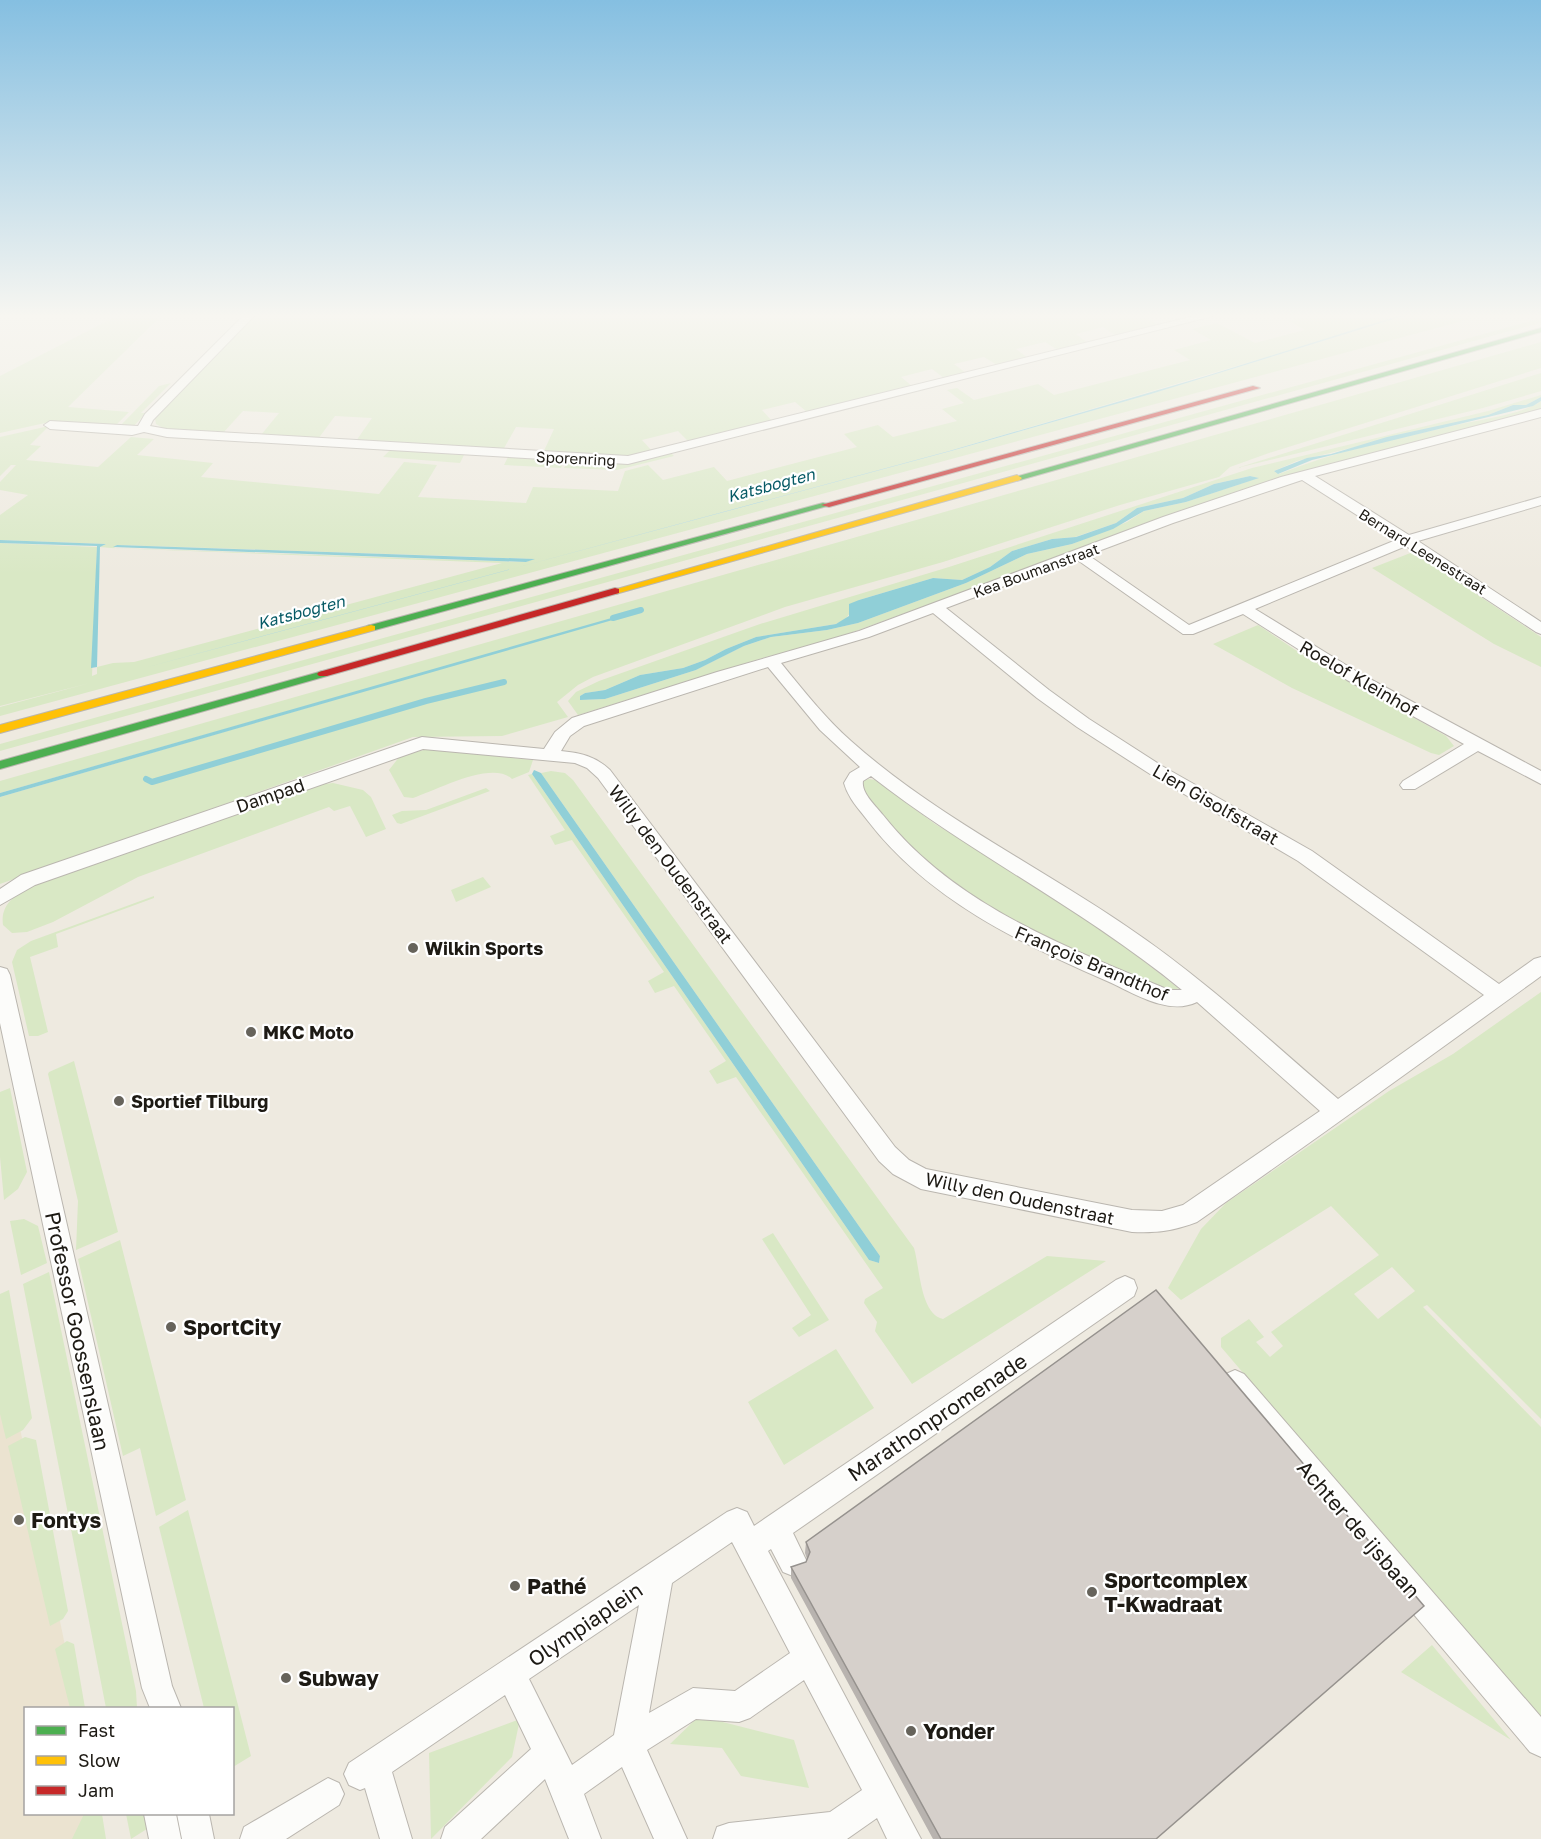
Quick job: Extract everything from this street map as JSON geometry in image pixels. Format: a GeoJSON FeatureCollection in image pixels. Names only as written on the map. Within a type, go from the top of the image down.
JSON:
{"type":"FeatureCollection","features":[{"type":"Feature","properties":{"kind":"highway"},"geometry":{"type":"LineString","coordinates":[[0,729],[1206,402]]}},
{"type":"Feature","properties":{"kind":"highway"},"geometry":{"type":"LineString","coordinates":[[0,765],[1287,402]]}},
{"type":"Feature","properties":{"kind":"street"},"geometry":{"type":"LineString","coordinates":[[144,428],[144,423],[164,402]]}},
{"type":"Feature","properties":{"kind":"street","name":"Sporenring"},"geometry":{"type":"LineString","coordinates":[[50,425],[132,431],[144,428],[167,433],[628,460],[862,402]]}},
{"type":"Feature","properties":{"kind":"street","name":"Kea Boumanstraat"},"geometry":{"type":"LineString","coordinates":[[550,756],[558,737],[565,729],[578,722],[864,634],[1202,508],[1304,475],[1541,413]]}},
{"type":"Feature","properties":{"kind":"street"},"geometry":{"type":"LineString","coordinates":[[1523,418],[1541,428]]}},
{"type":"Feature","properties":{"kind":"street","name":"Bernard Leenestraat"},"geometry":{"type":"LineString","coordinates":[[1304,475],[1408,540],[1541,629]]}},
{"type":"Feature","properties":{"kind":"street"},"geometry":{"type":"LineString","coordinates":[[1078,555],[1188,631],[1408,540],[1538,504]]}},
{"type":"Feature","properties":{"kind":"street","name":"Lien Gisolfstraat"},"geometry":{"type":"LineString","coordinates":[[935,607],[1043,694],[1083,723],[1154,769],[1305,856],[1501,996]]}},
{"type":"Feature","properties":{"kind":"street","name":"Roelof Kleinhof"},"geometry":{"type":"LineString","coordinates":[[1244,608],[1314,654],[1541,778]]}},
{"type":"Feature","properties":{"kind":"street","name":"François Brandthof"},"geometry":{"type":"LineString","coordinates":[[771,661],[829,729],[872,768],[942,819],[1120,932],[1198,992],[1336,1112]]}},
{"type":"Feature","properties":{"kind":"street","name":"Dampad"},"geometry":{"type":"LineString","coordinates":[[0,898],[28,880],[405,747],[422,743],[440,743],[550,756]]}},
{"type":"Feature","properties":{"kind":"street"},"geometry":{"type":"LineString","coordinates":[[1409,785],[1477,744]]}},
{"type":"Feature","properties":{"kind":"street","name":"Willy den Oudenstraat"},"geometry":{"type":"LineString","coordinates":[[550,756],[578,758],[594,764],[603,774],[886,1154],[901,1167],[921,1179],[1132,1221],[1162,1222],[1189,1214],[1541,966]]}},
{"type":"Feature","properties":{"kind":"street","name":"François Brandthof"},"geometry":{"type":"LineString","coordinates":[[872,768],[856,777],[853,783],[855,791],[886,831],[924,869],[965,900],[1031,940],[1167,998],[1184,999],[1198,992]]}},
{"type":"Feature","properties":{"kind":"street","name":"Professor Goossenslaan"},"geometry":{"type":"LineString","coordinates":[[0,975],[158,1702]]}},
{"type":"Feature","properties":{"kind":"street","name":"Marathonpromenade"},"geometry":{"type":"LineString","coordinates":[[750,1546],[1125,1288]]}},
{"type":"Feature","properties":{"kind":"street","name":"Achter de ijsbaan"},"geometry":{"type":"LineString","coordinates":[[1216,1362],[1541,1741]]}},
{"type":"Feature","properties":{"kind":"street","name":"Olympiaplein"},"geometry":{"type":"LineString","coordinates":[[396,1839],[367,1770],[737,1522],[905,1839]]}},
{"type":"Feature","properties":{"kind":"street"},"geometry":{"type":"LineString","coordinates":[[776,1529],[793,1562]]}},
{"type":"Feature","properties":{"kind":"street","name":"Olympiaplein"},"geometry":{"type":"LineString","coordinates":[[628,1744],[659,1574]]}},
{"type":"Feature","properties":{"kind":"street"},"geometry":{"type":"LineString","coordinates":[[566,1788],[693,1702],[739,1707],[809,1658]]}},
{"type":"Feature","properties":{"kind":"street","name":"Olympiaplein"},"geometry":{"type":"LineString","coordinates":[[511,1674],[566,1788],[585,1839]]}},
{"type":"Feature","properties":{"kind":"street"},"geometry":{"type":"LineString","coordinates":[[628,1744],[671,1839]]}},
{"type":"Feature","properties":{"kind":"street"},"geometry":{"type":"LineString","coordinates":[[457,1839],[549,1754]]}},
{"type":"Feature","properties":{"kind":"street"},"geometry":{"type":"LineString","coordinates":[[256,1839],[328,1794]]}},
{"type":"Feature","properties":{"kind":"street"},"geometry":{"type":"LineString","coordinates":[[729,1839],[835,1828],[881,1796]]}},
{"type":"Feature","properties":{"kind":"street"},"geometry":{"type":"LineString","coordinates":[[160,1815],[165,1839]]}},
{"type":"Feature","properties":{"kind":"street"},"geometry":{"type":"LineString","coordinates":[[193,1815],[198,1839]]}},
{"type":"Feature","properties":{"kind":"shaded area","name":"Fontys"},"geometry":{"type":"Polygon","coordinates":[[[0,1332],[78,1707],[24,1707],[24,1815],[99,1815],[105,1839],[0,1839],[0,1332]]]}},
{"type":"Feature","properties":{"kind":"green space"},"geometry":{"type":"Polygon","coordinates":[[[0,402],[73,402],[68,407],[129,412],[114,427],[54,421],[0,433],[0,402]]]}},
{"type":"Feature","properties":{"kind":"green space"},"geometry":{"type":"Polygon","coordinates":[[[144,402],[152,402],[141,413],[146,413],[131,429],[119,427],[144,402]]]}},
{"type":"Feature","properties":{"kind":"green space"},"geometry":{"type":"Polygon","coordinates":[[[170,402],[848,402],[807,412],[795,402],[762,410],[772,421],[688,441],[678,431],[642,440],[652,451],[623,457],[543,453],[554,429],[516,427],[503,450],[356,441],[372,418],[335,416],[318,439],[261,435],[279,413],[243,411],[223,433],[165,429],[156,424],[155,419],[170,402]]]}},
{"type":"Feature","properties":{"kind":"green space"},"geometry":{"type":"Polygon","coordinates":[[[962,402],[1115,402],[949,451],[144,668],[951,451],[1124,402],[1163,402],[0,716],[0,707],[90,683],[0,706],[0,543],[97,547],[92,676],[97,674],[97,667],[113,663],[134,662],[502,563],[111,548],[100,547],[106,544],[0,540],[0,515],[28,495],[0,490],[0,482],[16,465],[11,465],[0,476],[0,437],[49,426],[30,445],[41,446],[26,460],[98,467],[131,437],[154,439],[137,455],[213,463],[201,477],[379,494],[404,462],[437,465],[418,497],[526,503],[533,487],[618,491],[625,471],[648,465],[663,480],[714,467],[727,481],[857,447],[844,434],[878,425],[893,437],[957,421],[942,409],[964,403],[962,402]],[[117,545],[114,548],[526,562],[533,559],[117,545]]]}},
{"type":"Feature","properties":{"kind":"green space"},"geometry":{"type":"Polygon","coordinates":[[[1238,402],[1255,402],[0,751],[0,744],[1238,402]]]}},
{"type":"Feature","properties":{"kind":"green space"},"geometry":{"type":"Polygon","coordinates":[[[1331,402],[1433,402],[1269,453],[1230,467],[1219,477],[1120,505],[943,562],[785,607],[593,677],[578,685],[557,702],[568,717],[502,736],[413,737],[0,884],[0,797],[623,616],[0,793],[0,781],[1331,402]]]}},
{"type":"Feature","properties":{"kind":"green space"},"geometry":{"type":"Polygon","coordinates":[[[1449,402],[1504,402],[1483,408],[1237,468],[1449,402]]]}},
{"type":"Feature","properties":{"kind":"green space"},"geometry":{"type":"Polygon","coordinates":[[[1518,402],[1532,402],[1526,405],[1513,405],[1488,415],[1297,461],[1274,471],[1279,474],[1364,447],[1510,414],[1541,402],[1541,409],[1282,477],[828,641],[766,657],[578,715],[568,701],[576,692],[599,681],[760,624],[949,567],[1252,468],[1518,402]],[[1250,476],[1214,484],[1183,498],[1137,508],[1116,523],[1075,537],[1052,539],[1012,551],[990,567],[962,580],[933,578],[859,600],[845,620],[836,624],[756,637],[683,668],[640,675],[605,690],[585,693],[580,696],[580,700],[605,699],[696,670],[744,646],[771,637],[827,630],[858,623],[966,583],[1027,554],[1072,544],[1127,522],[1144,511],[1186,502],[1258,478],[1250,476]]]}},
{"type":"Feature","properties":{"kind":"green space"},"geometry":{"type":"Polygon","coordinates":[[[390,450],[464,455],[460,463],[383,457],[390,450]]]}},
{"type":"Feature","properties":{"kind":"green space"},"geometry":{"type":"Polygon","coordinates":[[[671,453],[674,456],[617,470],[564,468],[568,461],[624,464],[671,453]]]}},
{"type":"Feature","properties":{"kind":"green space"},"geometry":{"type":"Polygon","coordinates":[[[508,457],[564,461],[561,468],[504,465],[508,457]]]}},
{"type":"Feature","properties":{"kind":"green space"},"geometry":{"type":"Polygon","coordinates":[[[1413,552],[1541,637],[1541,667],[1494,644],[1372,568],[1413,552]]]}},
{"type":"Feature","properties":{"kind":"green space"},"geometry":{"type":"Polygon","coordinates":[[[1258,625],[1306,657],[1446,736],[1454,746],[1439,755],[1431,753],[1292,688],[1213,644],[1258,625]]]}},
{"type":"Feature","properties":{"kind":"green space"},"geometry":{"type":"Polygon","coordinates":[[[428,749],[533,760],[529,772],[512,779],[503,774],[478,775],[464,778],[413,798],[404,797],[389,770],[400,756],[428,749]]]}},
{"type":"Feature","properties":{"kind":"green space"},"geometry":{"type":"Polygon","coordinates":[[[551,771],[565,773],[573,780],[914,1248],[925,1300],[935,1315],[943,1319],[1047,1256],[1106,1261],[912,1384],[875,1331],[877,1322],[864,1303],[865,1299],[883,1288],[736,1077],[717,1084],[709,1071],[726,1061],[674,986],[655,993],[648,981],[664,972],[572,840],[555,845],[550,836],[565,830],[528,775],[532,774],[869,1260],[879,1263],[880,1256],[541,773],[551,771]]]}},
{"type":"Feature","properties":{"kind":"green space"},"geometry":{"type":"Polygon","coordinates":[[[875,780],[935,824],[1020,875],[1113,937],[1178,988],[1176,991],[1170,991],[1037,935],[953,883],[892,830],[861,789],[862,781],[875,780]]]}},
{"type":"Feature","properties":{"kind":"green space"},"geometry":{"type":"Polygon","coordinates":[[[333,783],[363,790],[371,797],[386,829],[366,837],[350,806],[334,811],[329,807],[138,877],[53,922],[27,932],[12,933],[3,925],[7,905],[15,896],[34,885],[318,785],[333,783]]]}},
{"type":"Feature","properties":{"kind":"green space"},"geometry":{"type":"Polygon","coordinates":[[[486,788],[490,791],[401,824],[397,823],[392,815],[402,811],[426,810],[486,788]]]}},
{"type":"Feature","properties":{"kind":"green space"},"geometry":{"type":"Polygon","coordinates":[[[483,877],[491,887],[456,902],[451,890],[483,877]]]}},
{"type":"Feature","properties":{"kind":"green space"},"geometry":{"type":"Polygon","coordinates":[[[154,896],[154,898],[56,934],[58,947],[30,957],[48,1032],[38,1036],[29,1036],[12,962],[17,950],[31,941],[154,896]]]}},
{"type":"Feature","properties":{"kind":"green space"},"geometry":{"type":"Polygon","coordinates":[[[1541,992],[1541,1419],[1427,1305],[1423,1307],[1541,1427],[1541,1722],[1221,1347],[1221,1338],[1249,1319],[1264,1337],[1256,1342],[1270,1357],[1283,1346],[1271,1332],[1379,1255],[1331,1206],[1181,1300],[1168,1288],[1201,1229],[1226,1203],[1389,1091],[1453,1054],[1541,992]],[[1392,1267],[1354,1294],[1378,1319],[1415,1291],[1392,1267]]]}},
{"type":"Feature","properties":{"kind":"green space"},"geometry":{"type":"Polygon","coordinates":[[[74,1061],[118,1232],[76,1250],[78,1201],[48,1074],[74,1061]]]}},
{"type":"Feature","properties":{"kind":"green space"},"geometry":{"type":"Polygon","coordinates":[[[10,1088],[27,1172],[18,1189],[4,1200],[0,1157],[0,1092],[10,1088]]]}},
{"type":"Feature","properties":{"kind":"green space"},"geometry":{"type":"Polygon","coordinates":[[[24,1219],[38,1226],[47,1263],[21,1275],[10,1221],[24,1219]]]}},
{"type":"Feature","properties":{"kind":"green space"},"geometry":{"type":"Polygon","coordinates":[[[773,1233],[829,1320],[799,1337],[792,1328],[811,1315],[762,1239],[773,1233]]]}},
{"type":"Feature","properties":{"kind":"green space"},"geometry":{"type":"Polygon","coordinates":[[[120,1240],[186,1500],[156,1516],[140,1448],[123,1456],[78,1259],[120,1240]]]}},
{"type":"Feature","properties":{"kind":"green space"},"geometry":{"type":"Polygon","coordinates":[[[49,1272],[136,1691],[137,1707],[106,1707],[23,1284],[49,1272]]]}},
{"type":"Feature","properties":{"kind":"green space"},"geometry":{"type":"Polygon","coordinates":[[[9,1290],[32,1418],[23,1430],[6,1439],[0,1414],[0,1294],[9,1290]]]}},
{"type":"Feature","properties":{"kind":"green space"},"geometry":{"type":"Polygon","coordinates":[[[836,1349],[874,1408],[784,1465],[748,1402],[836,1349]]]}},
{"type":"Feature","properties":{"kind":"green space"},"geometry":{"type":"Polygon","coordinates":[[[25,1437],[36,1440],[68,1611],[63,1619],[50,1626],[8,1446],[25,1437]]]}},
{"type":"Feature","properties":{"kind":"green space"},"geometry":{"type":"Polygon","coordinates":[[[188,1510],[251,1756],[234,1766],[234,1707],[204,1707],[159,1527],[188,1510]]]}},
{"type":"Feature","properties":{"kind":"green space"},"geometry":{"type":"Polygon","coordinates":[[[67,1641],[74,1644],[85,1707],[70,1707],[55,1649],[67,1641]]]}},
{"type":"Feature","properties":{"kind":"green space"},"geometry":{"type":"Polygon","coordinates":[[[1432,1645],[1511,1740],[1401,1672],[1432,1645]]]}},
{"type":"Feature","properties":{"kind":"green space"},"geometry":{"type":"Polygon","coordinates":[[[699,1716],[794,1740],[809,1788],[741,1776],[722,1748],[670,1744],[699,1716]]]}},
{"type":"Feature","properties":{"kind":"green space"},"geometry":{"type":"Polygon","coordinates":[[[520,1719],[512,1757],[431,1839],[429,1753],[520,1719]]]}},
{"type":"Feature","properties":{"kind":"green space"},"geometry":{"type":"Polygon","coordinates":[[[84,1815],[102,1815],[106,1839],[72,1839],[84,1815]]]}},
{"type":"Feature","properties":{"kind":"green space"},"geometry":{"type":"Polygon","coordinates":[[[126,1815],[148,1815],[150,1827],[131,1839],[126,1815]]]}},
{"type":"Feature","properties":{"kind":"water"},"geometry":{"type":"Polygon","coordinates":[[[1124,402],[951,451],[144,668],[1124,402]]]}},
{"type":"Feature","properties":{"kind":"water"},"geometry":{"type":"Polygon","coordinates":[[[1540,402],[1533,406],[1312,460],[1278,474],[1274,471],[1307,458],[1331,454],[1387,437],[1488,415],[1513,405],[1540,402]]]}},
{"type":"Feature","properties":{"kind":"water"},"geometry":{"type":"Polygon","coordinates":[[[1250,476],[1259,478],[1186,502],[1144,511],[1113,529],[1072,544],[1027,554],[966,583],[858,623],[827,630],[771,637],[744,646],[696,670],[605,699],[580,700],[580,696],[585,693],[605,690],[640,675],[683,668],[756,637],[836,624],[849,616],[849,604],[859,600],[933,578],[962,580],[990,567],[1012,551],[1052,539],[1076,537],[1116,523],[1137,508],[1183,498],[1214,484],[1250,476]]]}},
{"type":"Feature","properties":{"kind":"water"},"geometry":{"type":"Polygon","coordinates":[[[0,540],[106,544],[100,547],[97,667],[91,668],[97,546],[0,543],[0,540]]]}},
{"type":"Feature","properties":{"kind":"water"},"geometry":{"type":"Polygon","coordinates":[[[117,545],[535,559],[526,562],[113,547],[117,545]]]}},
{"type":"Feature","properties":{"kind":"water"},"geometry":{"type":"Polygon","coordinates":[[[622,615],[623,617],[0,797],[0,793],[622,615]]]}},
{"type":"Feature","properties":{"kind":"water"},"geometry":{"type":"Polygon","coordinates":[[[534,770],[541,773],[880,1256],[879,1263],[869,1260],[532,774],[534,770]]]}},
{"type":"Feature","properties":{"kind":"building","name":"Sportcomplex T-Kwadraat"},"geometry":{"type":"Polygon","coordinates":[[[1156,1290],[1424,1606],[1156,1839],[941,1839],[791,1567],[806,1562],[810,1552],[806,1542],[1156,1290]]]}},
{"type":"Feature","properties":{"kind":"waterway"},"geometry":{"type":"LineString","coordinates":[[613,618],[641,610]]}},
{"type":"Feature","properties":{"kind":"waterway"},"geometry":{"type":"LineString","coordinates":[[146,779],[152,782],[426,701],[504,682]]}},
{"type":"Feature","properties":{"kind":"traffic: fast"},"geometry":{"type":"LineString","coordinates":[[1017,478],[1287,402]]}},
{"type":"Feature","properties":{"kind":"traffic: fast"},"geometry":{"type":"LineString","coordinates":[[371,628],[826,505]]}},
{"type":"Feature","properties":{"kind":"traffic: fast"},"geometry":{"type":"LineString","coordinates":[[0,765],[323,674]]}},
{"type":"Feature","properties":{"kind":"traffic: slow"},"geometry":{"type":"LineString","coordinates":[[615,591],[1017,478]]}},
{"type":"Feature","properties":{"kind":"traffic: slow"},"geometry":{"type":"LineString","coordinates":[[0,729],[371,628]]}},
{"type":"Feature","properties":{"kind":"traffic: jam"},"geometry":{"type":"LineString","coordinates":[[826,505],[1205,402]]}},
{"type":"Feature","properties":{"kind":"traffic: jam"},"geometry":{"type":"LineString","coordinates":[[323,674],[615,591]]}},
{"type":"Feature","properties":{"kind":"place","name":"Wilkin Sports"},"geometry":{"type":"Point","coordinates":[413,948]}},
{"type":"Feature","properties":{"kind":"place","name":"MKC Moto"},"geometry":{"type":"Point","coordinates":[251,1032]}},
{"type":"Feature","properties":{"kind":"place","name":"Sportief Tilburg"},"geometry":{"type":"Point","coordinates":[119,1101]}},
{"type":"Feature","properties":{"kind":"place","name":"SportCity"},"geometry":{"type":"Point","coordinates":[171,1327]}},
{"type":"Feature","properties":{"kind":"place","name":"Fontys"},"geometry":{"type":"Point","coordinates":[19,1520]}},
{"type":"Feature","properties":{"kind":"place","name":"Pathé"},"geometry":{"type":"Point","coordinates":[515,1586]}},
{"type":"Feature","properties":{"kind":"place","name":"Sportcomplex T-Kwadraat"},"geometry":{"type":"Point","coordinates":[1092,1592]}},
{"type":"Feature","properties":{"kind":"place","name":"Subway"},"geometry":{"type":"Point","coordinates":[286,1678]}},
{"type":"Feature","properties":{"kind":"place","name":"Yonder"},"geometry":{"type":"Point","coordinates":[911,1731]}},
{"type":"Feature","properties":{"kind":"water label","name":"Katsbogten"},"geometry":{"type":"Point","coordinates":[771,485]}},
{"type":"Feature","properties":{"kind":"water label","name":"Katsbogten"},"geometry":{"type":"Point","coordinates":[301,612]}}]}
